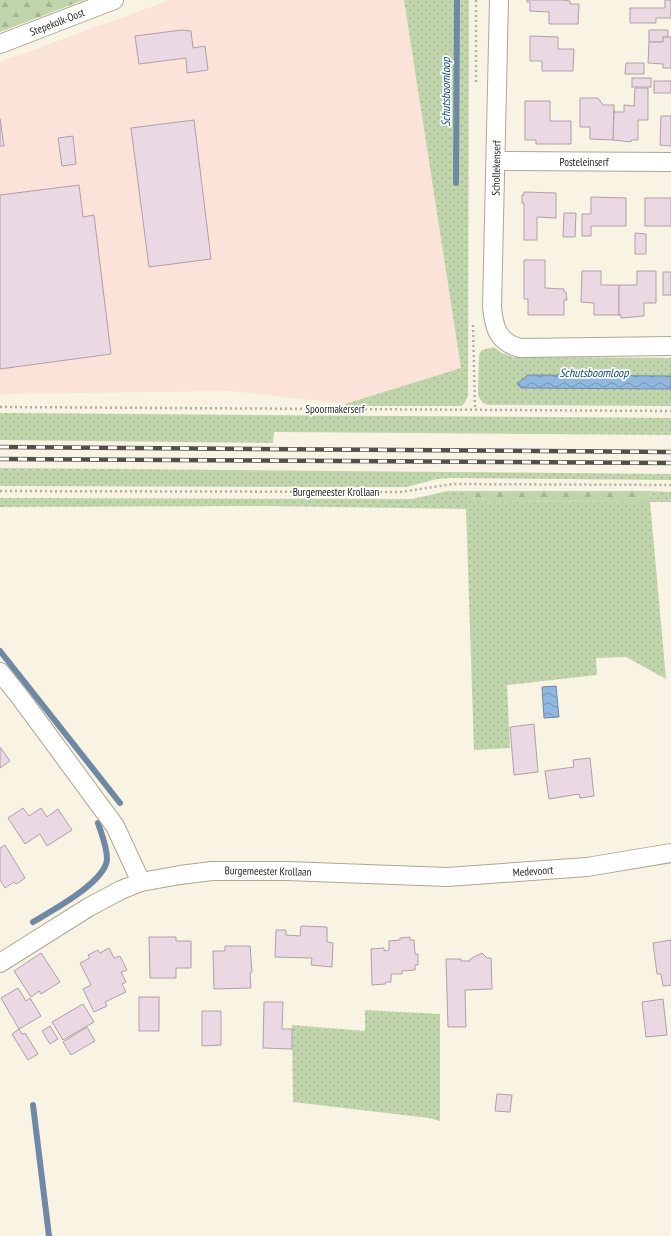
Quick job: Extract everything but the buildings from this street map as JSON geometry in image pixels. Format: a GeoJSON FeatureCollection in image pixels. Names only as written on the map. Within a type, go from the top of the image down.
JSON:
{"type":"FeatureCollection","features":[{"type":"Feature","properties":{"kind":"street","name":"Stepekolk-Oost"},"geometry":{"type":"LineString","coordinates":[[0,44],[114,0]]}},
{"type":"Feature","properties":{"kind":"street","name":"Schollekenserf"},"geometry":{"type":"LineString","coordinates":[[499,0],[492,307],[494,324],[499,334],[508,345],[520,348],[671,346]]}},
{"type":"Feature","properties":{"kind":"street","name":"Posteleinserf"},"geometry":{"type":"LineString","coordinates":[[496,161],[671,162]]}},
{"type":"Feature","properties":{"kind":"street"},"geometry":{"type":"LineString","coordinates":[[0,672],[20,696],[115,826],[141,882]]}},
{"type":"Feature","properties":{"kind":"street","name":"Medevoort"},"geometry":{"type":"LineString","coordinates":[[395,876],[448,877],[587,867],[671,853]]}},
{"type":"Feature","properties":{"kind":"street","name":"Burgemeester Krollaan"},"geometry":{"type":"LineString","coordinates":[[0,963],[89,907],[141,882],[212,870],[287,871],[395,876]]}},
{"type":"Feature","properties":{"kind":"path","name":"Spoormakerserf"},"geometry":{"type":"LineString","coordinates":[[0,408],[671,411]]}},
{"type":"Feature","properties":{"kind":"path","name":"Burgemeester Krollaan"},"geometry":{"type":"LineString","coordinates":[[0,491],[401,492],[454,484],[671,485]]}},
{"type":"Feature","properties":{"kind":"shaded area"},"geometry":{"type":"Polygon","coordinates":[[[170,0],[404,0],[461,369],[345,404],[231,391],[0,394],[0,62],[170,0]]]}},
{"type":"Feature","properties":{"kind":"green space"},"geometry":{"type":"Polygon","coordinates":[[[0,0],[84,0],[0,32],[0,0]]]}},
{"type":"Feature","properties":{"kind":"green space"},"geometry":{"type":"Polygon","coordinates":[[[404,0],[469,0],[468,396],[464,404],[461,406],[345,406],[345,404],[461,368],[404,0]]]}},
{"type":"Feature","properties":{"kind":"green space"},"geometry":{"type":"Polygon","coordinates":[[[494,347],[502,353],[514,357],[671,358],[671,376],[528,375],[521,388],[671,389],[671,406],[488,405],[483,403],[478,396],[479,355],[482,350],[494,347]]]}},
{"type":"Feature","properties":{"kind":"green space"},"geometry":{"type":"Polygon","coordinates":[[[0,413],[671,418],[671,435],[274,432],[273,443],[0,440],[0,413]]]}},
{"type":"Feature","properties":{"kind":"green space"},"geometry":{"type":"Polygon","coordinates":[[[0,468],[671,474],[671,480],[452,478],[437,479],[406,487],[0,486],[0,468]]]}},
{"type":"Feature","properties":{"kind":"green space"},"geometry":{"type":"Polygon","coordinates":[[[448,491],[466,491],[466,501],[650,502],[666,679],[626,657],[596,658],[597,675],[507,685],[510,748],[474,750],[466,509],[268,506],[0,507],[0,498],[412,499],[448,491]]]}},
{"type":"Feature","properties":{"kind":"green space"},"geometry":{"type":"Polygon","coordinates":[[[466,491],[649,491],[650,502],[466,501],[466,491]]]}},
{"type":"Feature","properties":{"kind":"green space"},"geometry":{"type":"Polygon","coordinates":[[[649,491],[671,492],[671,502],[650,502],[649,491]]]}},
{"type":"Feature","properties":{"kind":"green space"},"geometry":{"type":"Polygon","coordinates":[[[365,1010],[440,1014],[440,1121],[429,1118],[293,1102],[292,1025],[365,1031],[365,1010]]]}},
{"type":"Feature","properties":{"kind":"water"},"geometry":{"type":"Polygon","coordinates":[[[528,375],[671,376],[671,389],[521,388],[517,384],[528,375]]]}},
{"type":"Feature","properties":{"kind":"water"},"geometry":{"type":"Polygon","coordinates":[[[556,686],[559,717],[544,718],[542,687],[556,686]]]}},
{"type":"Feature","properties":{"kind":"waterway","name":"Schutsboomloop"},"geometry":{"type":"LineString","coordinates":[[456,183],[457,0]]}},
{"type":"Feature","properties":{"kind":"waterway"},"geometry":{"type":"LineString","coordinates":[[0,651],[120,803]]}},
{"type":"Feature","properties":{"kind":"waterway"},"geometry":{"type":"LineString","coordinates":[[33,922],[88,886],[98,877],[104,868],[107,859],[106,850],[98,823]]}},
{"type":"Feature","properties":{"kind":"waterway"},"geometry":{"type":"LineString","coordinates":[[33,1105],[49,1236]]}},
{"type":"Feature","properties":{"kind":"railway"},"geometry":{"type":"LineString","coordinates":[[0,447],[671,452]]}},
{"type":"Feature","properties":{"kind":"railway"},"geometry":{"type":"LineString","coordinates":[[0,459],[671,463]]}}]}
